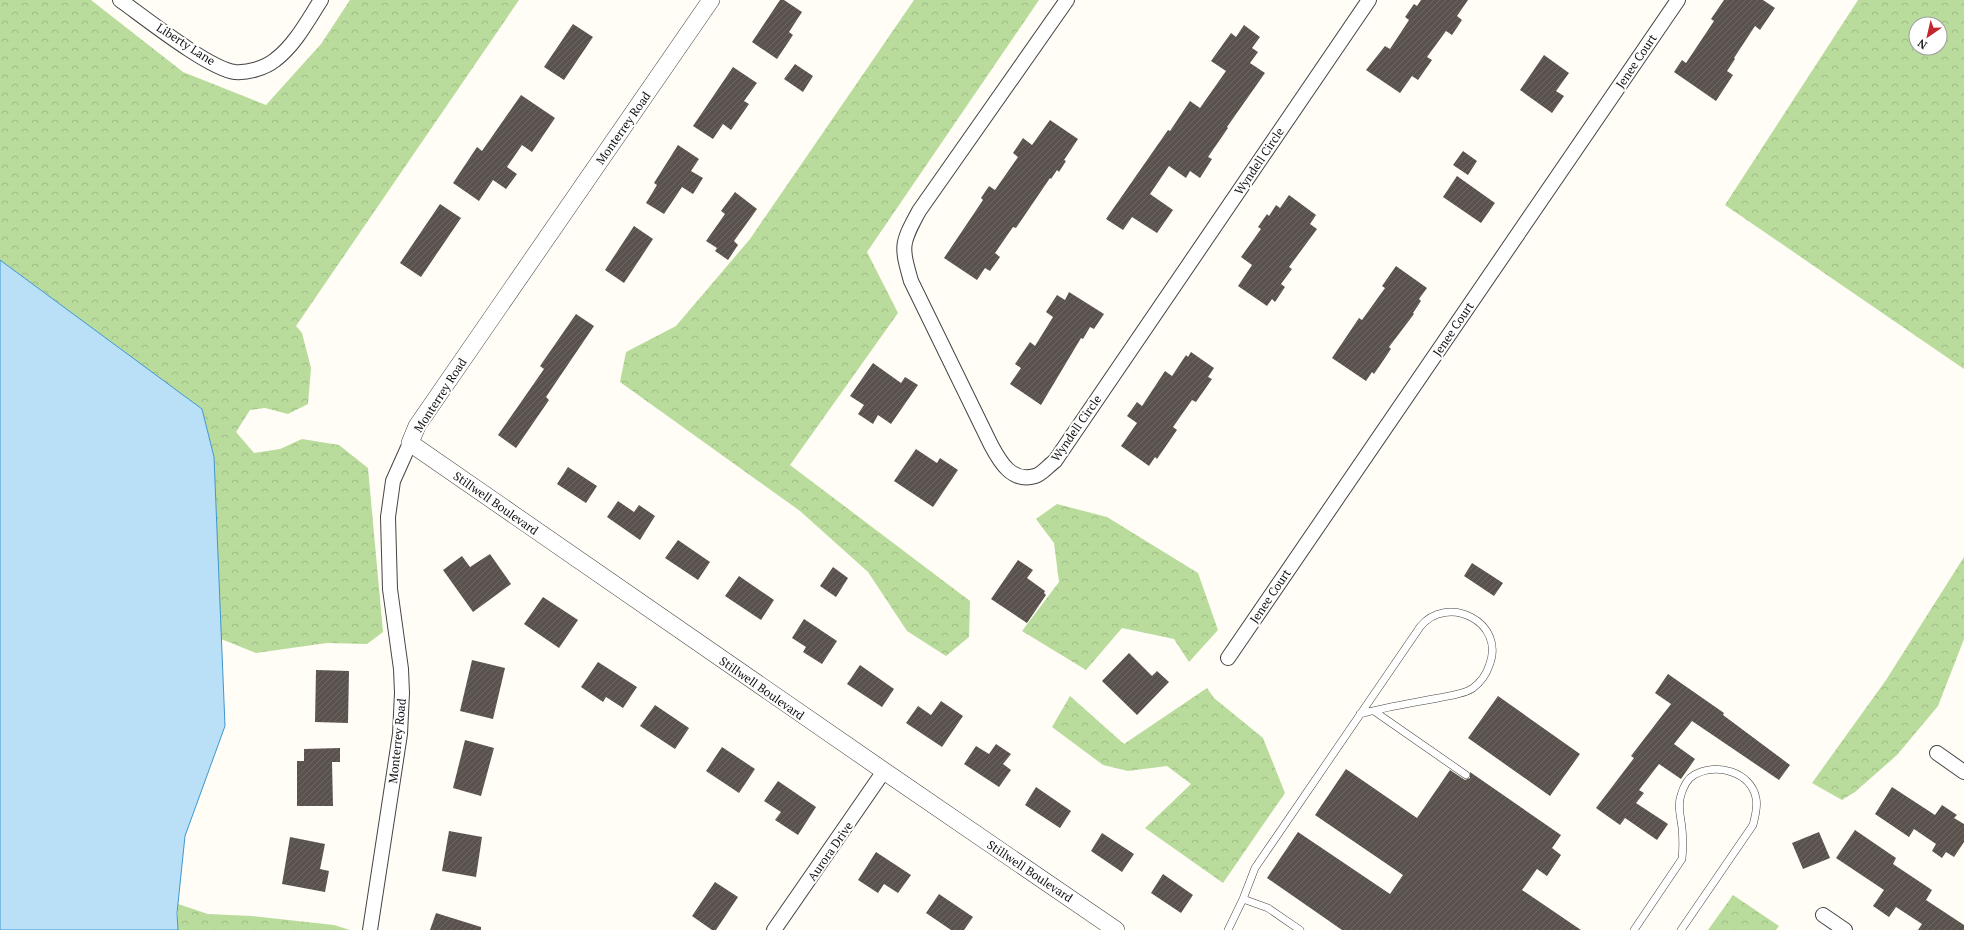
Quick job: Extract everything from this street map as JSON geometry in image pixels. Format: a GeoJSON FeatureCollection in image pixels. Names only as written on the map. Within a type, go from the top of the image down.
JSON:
{"type":"FeatureCollection","features":[{"type":"Feature","properties":{"kind":"street","name":"Liberty Lane"},"geometry":{"type":"LineString","coordinates":[[120,0],[211,63],[235,72],[257,69],[275,61],[295,38],[321,0]]}},
{"type":"Feature","properties":{"kind":"street","name":"Monterrey Road"},"geometry":{"type":"LineString","coordinates":[[370,930],[400,734],[402,707],[402,669],[390,590],[388,517],[393,481],[417,426],[711,0]]}},
{"type":"Feature","properties":{"kind":"street","name":"Wyndell Circle"},"geometry":{"type":"LineString","coordinates":[[1067,0],[919,211],[903,244],[911,281],[991,445],[1000,461],[1010,473],[1023,477],[1036,476],[1054,461],[1369,0]]}},
{"type":"Feature","properties":{"kind":"street","name":"Jenee Court"},"geometry":{"type":"LineString","coordinates":[[1228,658],[1678,0]]}},
{"type":"Feature","properties":{"kind":"street","name":"Stillwell Boulevard"},"geometry":{"type":"LineString","coordinates":[[410,443],[884,772],[1116,930]]}},
{"type":"Feature","properties":{"kind":"street"},"geometry":{"type":"LineString","coordinates":[[1937,753],[1964,772]]}},
{"type":"Feature","properties":{"kind":"street","name":"Aurora Drive"},"geometry":{"type":"LineString","coordinates":[[774,930],[884,772]]}},
{"type":"Feature","properties":{"kind":"street"},"geometry":{"type":"LineString","coordinates":[[1823,915],[1845,930]]}},
{"type":"Feature","properties":{"kind":"lane"},"geometry":{"type":"LineString","coordinates":[[1228,930],[1243,899],[1255,868],[1360,714],[1427,618],[1436,613],[1447,611],[1458,613],[1477,621],[1487,629],[1494,644],[1492,660],[1485,676],[1472,689],[1451,695],[1360,714]]}},
{"type":"Feature","properties":{"kind":"lane"},"geometry":{"type":"LineString","coordinates":[[1374,711],[1466,775]]}},
{"type":"Feature","properties":{"kind":"lane"},"geometry":{"type":"LineString","coordinates":[[1634,930],[1682,859],[1683,847],[1680,796],[1686,783],[1694,775],[1706,771],[1721,769],[1734,772],[1744,779],[1753,789],[1756,799],[1756,811],[1753,825],[1681,930]]}},
{"type":"Feature","properties":{"kind":"lane"},"geometry":{"type":"LineString","coordinates":[[1243,899],[1268,908],[1300,930]]}},
{"type":"Feature","properties":{"kind":"green space"},"geometry":{"type":"Polygon","coordinates":[[[0,0],[91,0],[183,72],[266,105],[321,44],[350,0],[519,0],[296,326],[302,333],[311,368],[308,404],[288,414],[265,408],[250,410],[236,432],[254,453],[280,449],[302,439],[339,445],[368,468],[383,632],[367,644],[327,643],[256,653],[221,639],[214,457],[202,409],[0,260],[0,0]]]}},
{"type":"Feature","properties":{"kind":"green space"},"geometry":{"type":"Polygon","coordinates":[[[914,0],[1039,0],[867,252],[898,313],[790,465],[970,601],[969,637],[946,656],[907,631],[868,572],[800,511],[620,382],[626,352],[676,326],[750,239],[914,0]]]}},
{"type":"Feature","properties":{"kind":"green space"},"geometry":{"type":"Polygon","coordinates":[[[1858,0],[1964,0],[1964,369],[1725,205],[1858,0]]]}},
{"type":"Feature","properties":{"kind":"green space"},"geometry":{"type":"Polygon","coordinates":[[[1057,504],[1107,517],[1198,573],[1218,630],[1189,662],[1174,639],[1122,628],[1086,670],[1022,631],[1059,582],[1054,543],[1036,519],[1057,504]]]}},
{"type":"Feature","properties":{"kind":"green space"},"geometry":{"type":"Polygon","coordinates":[[[1964,557],[1964,639],[1938,706],[1897,755],[1855,792],[1842,800],[1812,783],[1886,680],[1964,557]]]}},
{"type":"Feature","properties":{"kind":"green space"},"geometry":{"type":"Polygon","coordinates":[[[1207,688],[1214,698],[1263,738],[1285,793],[1223,883],[1145,828],[1191,784],[1167,766],[1128,771],[1103,765],[1052,727],[1070,696],[1124,744],[1207,688]]]}},
{"type":"Feature","properties":{"kind":"green space"},"geometry":{"type":"Polygon","coordinates":[[[1733,895],[1779,926],[1776,930],[1708,930],[1733,895]]]}},
{"type":"Feature","properties":{"kind":"green space"},"geometry":{"type":"Polygon","coordinates":[[[178,904],[208,914],[252,916],[334,925],[350,930],[178,930],[178,904]]]}},
{"type":"Feature","properties":{"kind":"water"},"geometry":{"type":"Polygon","coordinates":[[[0,260],[202,409],[214,457],[225,726],[185,836],[177,913],[178,930],[0,930],[0,260]]]}},
{"type":"Feature","properties":{"kind":"building"},"geometry":{"type":"Polygon","coordinates":[[[780,0],[784,0],[802,12],[789,32],[793,35],[777,59],[752,42],[780,0]]]}},
{"type":"Feature","properties":{"kind":"building"},"geometry":{"type":"Polygon","coordinates":[[[1421,0],[1468,0],[1457,16],[1462,20],[1452,35],[1446,31],[1427,57],[1432,60],[1418,80],[1412,76],[1400,93],[1366,70],[1385,46],[1390,49],[1409,20],[1405,17],[1414,4],[1417,6],[1421,0]]]}},
{"type":"Feature","properties":{"kind":"building"},"geometry":{"type":"Polygon","coordinates":[[[1724,0],[1763,0],[1775,8],[1760,30],[1755,26],[1734,58],[1735,59],[1727,71],[1733,75],[1716,101],[1674,72],[1682,60],[1686,63],[1714,21],[1711,19],[1724,0]]]}},
{"type":"Feature","properties":{"kind":"building"},"geometry":{"type":"Polygon","coordinates":[[[573,24],[593,37],[564,80],[544,67],[573,24]]]}},
{"type":"Feature","properties":{"kind":"building"},"geometry":{"type":"Polygon","coordinates":[[[1244,25],[1260,37],[1252,48],[1258,52],[1250,63],[1265,73],[1208,157],[1212,159],[1200,178],[1190,171],[1186,178],[1169,166],[1150,194],[1173,210],[1157,233],[1132,217],[1123,230],[1106,219],[1190,101],[1200,108],[1226,71],[1211,61],[1231,33],[1236,37],[1244,25]]]}},
{"type":"Feature","properties":{"kind":"building"},"geometry":{"type":"Polygon","coordinates":[[[1544,55],[1569,73],[1556,91],[1564,96],[1552,113],[1520,90],[1544,55]]]}},
{"type":"Feature","properties":{"kind":"building"},"geometry":{"type":"Polygon","coordinates":[[[795,64],[813,76],[803,92],[784,79],[795,64]]]}},
{"type":"Feature","properties":{"kind":"building"},"geometry":{"type":"Polygon","coordinates":[[[733,67],[757,83],[744,101],[749,104],[731,130],[723,124],[713,139],[693,126],[733,67]]]}},
{"type":"Feature","properties":{"kind":"building"},"geometry":{"type":"Polygon","coordinates":[[[521,95],[555,118],[532,152],[522,145],[507,167],[517,174],[506,189],[493,180],[479,201],[453,183],[477,147],[482,151],[521,95]]]}},
{"type":"Feature","properties":{"kind":"building"},"geometry":{"type":"Polygon","coordinates":[[[1050,120],[1078,139],[1064,160],[1066,161],[1059,172],[1057,170],[1051,179],[1050,178],[1016,228],[1013,227],[995,253],[1000,257],[990,271],[985,268],[977,280],[944,258],[983,200],[981,198],[989,186],[995,190],[1018,157],[1013,153],[1023,138],[1032,145],[1050,120]]]}},
{"type":"Feature","properties":{"kind":"building"},"geometry":{"type":"Polygon","coordinates":[[[678,145],[699,159],[691,171],[703,178],[693,194],[682,187],[664,214],[646,203],[657,185],[654,183],[678,145]]]}},
{"type":"Feature","properties":{"kind":"building"},"geometry":{"type":"Polygon","coordinates":[[[1463,151],[1477,161],[1468,175],[1453,165],[1463,151]]]}},
{"type":"Feature","properties":{"kind":"building"},"geometry":{"type":"Polygon","coordinates":[[[1457,176],[1495,203],[1481,223],[1443,197],[1457,176]]]}},
{"type":"Feature","properties":{"kind":"building"},"geometry":{"type":"Polygon","coordinates":[[[735,192],[757,209],[734,241],[738,245],[728,260],[715,251],[717,248],[706,241],[725,214],[721,211],[735,192]]]}},
{"type":"Feature","properties":{"kind":"building"},"geometry":{"type":"Polygon","coordinates":[[[1289,195],[1316,215],[1310,224],[1317,229],[1289,267],[1292,269],[1281,284],[1285,287],[1275,302],[1272,299],[1267,306],[1238,286],[1252,265],[1241,257],[1261,229],[1258,227],[1267,214],[1269,216],[1276,205],[1280,208],[1289,195]]]}},
{"type":"Feature","properties":{"kind":"building"},"geometry":{"type":"Polygon","coordinates":[[[440,204],[461,218],[421,277],[400,263],[440,204]]]}},
{"type":"Feature","properties":{"kind":"building"},"geometry":{"type":"Polygon","coordinates":[[[634,226],[653,239],[624,283],[605,270],[634,226]]]}},
{"type":"Feature","properties":{"kind":"building"},"geometry":{"type":"Polygon","coordinates":[[[1396,266],[1427,288],[1419,299],[1421,301],[1413,313],[1414,314],[1389,347],[1391,349],[1374,374],[1372,372],[1366,381],[1332,358],[1359,318],[1362,320],[1385,288],[1382,286],[1396,266]]]}},
{"type":"Feature","properties":{"kind":"building"},"geometry":{"type":"Polygon","coordinates":[[[1069,292],[1104,314],[1094,329],[1090,327],[1083,339],[1081,338],[1041,405],[1010,384],[1021,368],[1015,364],[1030,342],[1035,346],[1053,317],[1046,312],[1057,295],[1065,300],[1069,292]]]}},
{"type":"Feature","properties":{"kind":"building"},"geometry":{"type":"Polygon","coordinates":[[[576,314],[594,326],[546,397],[549,400],[516,448],[498,435],[544,369],[540,366],[576,314]]]}},
{"type":"Feature","properties":{"kind":"building"},"geometry":{"type":"Polygon","coordinates":[[[1191,352],[1214,368],[1208,377],[1212,379],[1196,402],[1192,400],[1173,427],[1177,430],[1157,459],[1155,457],[1149,466],[1121,446],[1137,423],[1127,416],[1137,402],[1142,406],[1165,371],[1172,376],[1186,355],[1188,357],[1191,352]]]}},
{"type":"Feature","properties":{"kind":"building"},"geometry":{"type":"Polygon","coordinates":[[[873,363],[901,383],[905,377],[918,385],[891,424],[878,415],[873,424],[858,414],[864,405],[850,396],[873,363]]]}},
{"type":"Feature","properties":{"kind":"building"},"geometry":{"type":"Polygon","coordinates":[[[916,449],[937,463],[940,458],[958,470],[933,507],[894,481],[916,449]]]}},
{"type":"Feature","properties":{"kind":"building"},"geometry":{"type":"Polygon","coordinates":[[[568,467],[597,486],[586,503],[557,484],[568,467]]]}},
{"type":"Feature","properties":{"kind":"building"},"geometry":{"type":"Polygon","coordinates":[[[618,501],[634,512],[639,505],[655,516],[640,540],[607,517],[618,501]]]}},
{"type":"Feature","properties":{"kind":"building"},"geometry":{"type":"Polygon","coordinates":[[[678,540],[710,562],[698,580],[665,558],[678,540]]]}},
{"type":"Feature","properties":{"kind":"building"},"geometry":{"type":"Polygon","coordinates":[[[490,554],[511,584],[473,612],[443,570],[462,556],[470,567],[490,554]]]}},
{"type":"Feature","properties":{"kind":"building"},"geometry":{"type":"Polygon","coordinates":[[[1018,560],[1033,570],[1027,578],[1045,591],[1044,593],[1046,595],[1027,623],[991,599],[1018,560]]]}},
{"type":"Feature","properties":{"kind":"building"},"geometry":{"type":"Polygon","coordinates":[[[1472,563],[1503,583],[1494,596],[1464,576],[1472,563]]]}},
{"type":"Feature","properties":{"kind":"building"},"geometry":{"type":"Polygon","coordinates":[[[833,567],[848,578],[836,597],[820,586],[833,567]]]}},
{"type":"Feature","properties":{"kind":"building"},"geometry":{"type":"Polygon","coordinates":[[[739,576],[774,600],[761,620],[725,596],[739,576]]]}},
{"type":"Feature","properties":{"kind":"building"},"geometry":{"type":"Polygon","coordinates":[[[543,597],[578,620],[559,648],[524,624],[543,597]]]}},
{"type":"Feature","properties":{"kind":"building"},"geometry":{"type":"Polygon","coordinates":[[[804,619],[837,641],[822,664],[803,652],[806,647],[792,638],[804,619]]]}},
{"type":"Feature","properties":{"kind":"building"},"geometry":{"type":"Polygon","coordinates":[[[1129,653],[1152,676],[1157,671],[1169,682],[1137,715],[1102,681],[1129,653]]]}},
{"type":"Feature","properties":{"kind":"building"},"geometry":{"type":"Polygon","coordinates":[[[472,660],[505,668],[493,719],[460,711],[472,660]]]}},
{"type":"Feature","properties":{"kind":"building"},"geometry":{"type":"Polygon","coordinates":[[[598,662],[637,687],[623,708],[606,697],[603,702],[581,687],[598,662]]]}},
{"type":"Feature","properties":{"kind":"building"},"geometry":{"type":"Polygon","coordinates":[[[860,665],[894,689],[882,707],[847,684],[860,665]]]}},
{"type":"Feature","properties":{"kind":"building"},"geometry":{"type":"Polygon","coordinates":[[[316,670],[349,671],[348,723],[315,722],[316,670]]]}},
{"type":"Feature","properties":{"kind":"building"},"geometry":{"type":"Polygon","coordinates":[[[1668,674],[1724,713],[1723,715],[1790,765],[1779,780],[1692,721],[1674,744],[1695,759],[1681,779],[1659,764],[1639,790],[1644,793],[1636,803],[1668,824],[1657,840],[1625,818],[1620,825],[1596,808],[1634,758],[1631,756],[1671,704],[1655,693],[1668,674]]]}},
{"type":"Feature","properties":{"kind":"building"},"geometry":{"type":"Polygon","coordinates":[[[1498,696],[1580,754],[1550,796],[1468,738],[1498,696]]]}},
{"type":"Feature","properties":{"kind":"building"},"geometry":{"type":"Polygon","coordinates":[[[941,701],[963,716],[942,747],[906,723],[918,706],[931,715],[941,701]]]}},
{"type":"Feature","properties":{"kind":"building"},"geometry":{"type":"Polygon","coordinates":[[[655,705],[689,728],[675,749],[640,726],[655,705]]]}},
{"type":"Feature","properties":{"kind":"building"},"geometry":{"type":"Polygon","coordinates":[[[465,740],[494,748],[481,796],[453,788],[465,740]]]}},
{"type":"Feature","properties":{"kind":"building"},"geometry":{"type":"Polygon","coordinates":[[[996,744],[1011,754],[1003,764],[1011,770],[999,787],[964,764],[976,746],[989,754],[996,744]]]}},
{"type":"Feature","properties":{"kind":"building"},"geometry":{"type":"Polygon","coordinates":[[[722,747],[755,769],[739,793],[706,771],[722,747]]]}},
{"type":"Feature","properties":{"kind":"building"},"geometry":{"type":"Polygon","coordinates":[[[340,748],[340,762],[332,762],[333,806],[297,806],[297,761],[304,761],[304,749],[340,748]]]}},
{"type":"Feature","properties":{"kind":"building"},"geometry":{"type":"Polygon","coordinates":[[[1346,769],[1417,818],[1450,770],[1465,780],[1470,778],[1470,772],[1561,835],[1552,848],[1561,855],[1547,876],[1537,869],[1522,890],[1581,930],[1342,930],[1267,878],[1298,832],[1390,894],[1403,875],[1315,815],[1346,769]]]}},
{"type":"Feature","properties":{"kind":"building"},"geometry":{"type":"Polygon","coordinates":[[[778,781],[816,807],[798,835],[775,820],[781,812],[764,801],[778,781]]]}},
{"type":"Feature","properties":{"kind":"building"},"geometry":{"type":"Polygon","coordinates":[[[1036,787],[1071,811],[1060,828],[1025,805],[1036,787]]]}},
{"type":"Feature","properties":{"kind":"building"},"geometry":{"type":"Polygon","coordinates":[[[1892,787],[1935,815],[1942,805],[1957,815],[1954,818],[1964,824],[1964,842],[1954,857],[1946,852],[1942,858],[1932,851],[1936,844],[1914,829],[1909,837],[1875,814],[1892,787]]]}},
{"type":"Feature","properties":{"kind":"building"},"geometry":{"type":"Polygon","coordinates":[[[1855,830],[1896,858],[1893,864],[1932,890],[1926,900],[1964,925],[1964,930],[1918,930],[1922,924],[1896,907],[1889,917],[1873,906],[1884,890],[1836,858],[1855,830]]]}},
{"type":"Feature","properties":{"kind":"building"},"geometry":{"type":"Polygon","coordinates":[[[449,831],[482,837],[476,877],[442,871],[449,831]]]}},
{"type":"Feature","properties":{"kind":"building"},"geometry":{"type":"Polygon","coordinates":[[[1819,832],[1830,858],[1803,869],[1792,843],[1819,832]]]}},
{"type":"Feature","properties":{"kind":"building"},"geometry":{"type":"Polygon","coordinates":[[[1102,833],[1134,854],[1122,872],[1091,851],[1102,833]]]}},
{"type":"Feature","properties":{"kind":"building"},"geometry":{"type":"Polygon","coordinates":[[[290,837],[325,844],[320,869],[329,871],[325,892],[282,884],[290,837]]]}},
{"type":"Feature","properties":{"kind":"building"},"geometry":{"type":"Polygon","coordinates":[[[876,852],[911,875],[898,893],[884,884],[878,893],[858,880],[876,852]]]}},
{"type":"Feature","properties":{"kind":"building"},"geometry":{"type":"Polygon","coordinates":[[[1163,874],[1193,895],[1181,913],[1151,893],[1163,874]]]}},
{"type":"Feature","properties":{"kind":"building"},"geometry":{"type":"Polygon","coordinates":[[[715,882],[738,897],[716,930],[712,930],[692,916],[715,882]]]}},
{"type":"Feature","properties":{"kind":"building"},"geometry":{"type":"Polygon","coordinates":[[[939,894],[973,917],[964,930],[951,930],[926,913],[939,894]]]}},
{"type":"Feature","properties":{"kind":"building"},"geometry":{"type":"Polygon","coordinates":[[[436,913],[481,927],[481,930],[430,930],[436,913]]]}}]}
